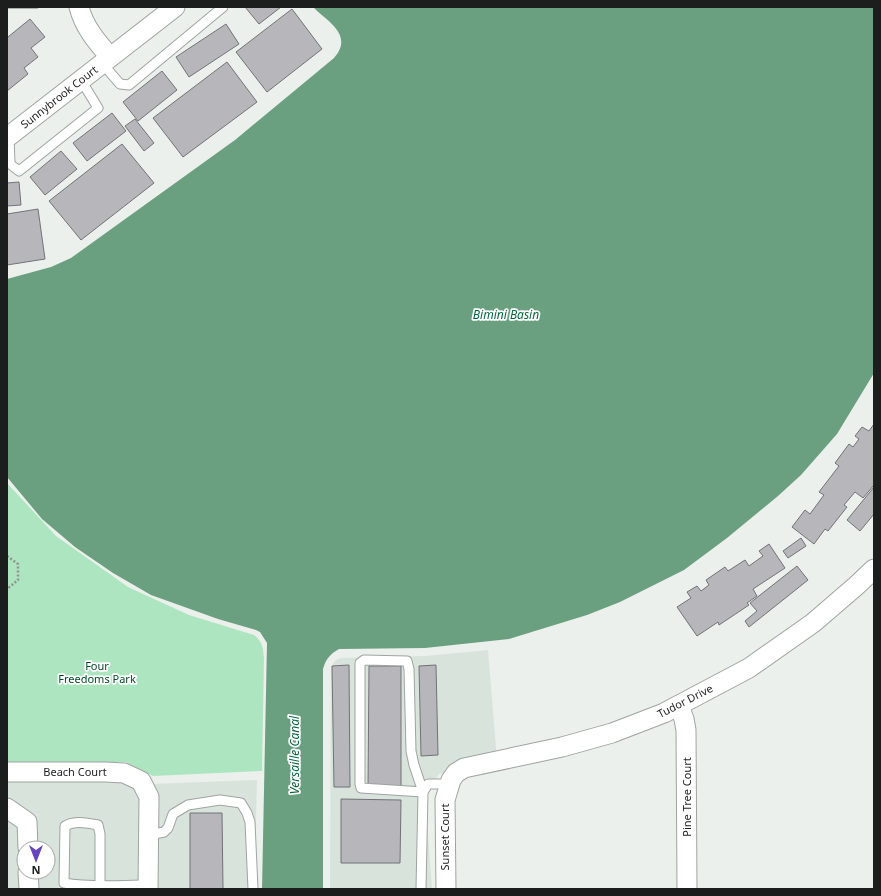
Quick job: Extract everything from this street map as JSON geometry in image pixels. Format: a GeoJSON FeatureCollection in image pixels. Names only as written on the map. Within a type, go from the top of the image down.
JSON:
{"type":"FeatureCollection","features":[{"type":"Feature","properties":{"kind":"street"},"geometry":{"type":"LineString","coordinates":[[79,7],[88,29],[106,60]]}},
{"type":"Feature","properties":{"kind":"street","name":"Sunnybrook Court"},"geometry":{"type":"LineString","coordinates":[[9,136],[175,7]]}},
{"type":"Feature","properties":{"kind":"street","name":"Tudor Drive"},"geometry":{"type":"LineString","coordinates":[[464,768],[562,747],[612,732],[679,706],[749,668],[813,623],[874,569]]}},
{"type":"Feature","properties":{"kind":"street","name":"Pine Tree Court"},"geometry":{"type":"LineString","coordinates":[[679,706],[686,730],[687,889]]}},
{"type":"Feature","properties":{"kind":"street","name":"Sunset Court"},"geometry":{"type":"LineString","coordinates":[[446,889],[445,800],[450,784],[456,773],[464,768]]}},
{"type":"Feature","properties":{"kind":"street","name":"Beach Court"},"geometry":{"type":"LineString","coordinates":[[7,772],[124,773],[141,781],[150,797],[149,834]]}},
{"type":"Feature","properties":{"kind":"street"},"geometry":{"type":"LineString","coordinates":[[7,808],[27,822],[28,840]]}},
{"type":"Feature","properties":{"kind":"street"},"geometry":{"type":"LineString","coordinates":[[148,887],[149,834]]}},
{"type":"Feature","properties":{"kind":"lane"},"geometry":{"type":"LineString","coordinates":[[106,60],[120,84],[129,85],[223,7]]}},
{"type":"Feature","properties":{"kind":"lane"},"geometry":{"type":"LineString","coordinates":[[9,136],[10,164],[19,171],[98,108],[80,80]]}},
{"type":"Feature","properties":{"kind":"lane"},"geometry":{"type":"LineString","coordinates":[[421,889],[423,792],[411,751],[409,669],[407,662],[364,660],[360,663],[361,788],[423,792]]}},
{"type":"Feature","properties":{"kind":"lane"},"geometry":{"type":"LineString","coordinates":[[423,792],[428,784],[450,784]]}},
{"type":"Feature","properties":{"kind":"lane"},"geometry":{"type":"LineString","coordinates":[[149,834],[164,832],[168,828],[173,814],[188,805],[220,800],[241,803],[250,822],[253,889]]}},
{"type":"Feature","properties":{"kind":"lane"},"geometry":{"type":"LineString","coordinates":[[100,885],[100,834],[98,825],[82,822],[70,823],[65,826],[64,886],[100,885],[148,887]]}},
{"type":"Feature","properties":{"kind":"path"},"geometry":{"type":"LineString","coordinates":[[7,556],[18,564],[18,580],[7,589]]}},
{"type":"Feature","properties":{"kind":"shaded area"},"geometry":{"type":"Polygon","coordinates":[[[488,650],[497,760],[439,774],[425,795],[432,889],[330,889],[332,665],[336,660],[341,658],[426,656],[488,650]]]}},
{"type":"Feature","properties":{"kind":"shaded area"},"geometry":{"type":"Polygon","coordinates":[[[7,771],[153,784],[257,780],[254,889],[7,889],[7,771]]]}},
{"type":"Feature","properties":{"kind":"green space","name":"Four Freedoms Park"},"geometry":{"type":"Polygon","coordinates":[[[7,483],[56,536],[128,587],[189,615],[254,635],[259,640],[262,646],[264,659],[262,771],[153,776],[126,762],[7,762],[7,483]]]}},
{"type":"Feature","properties":{"kind":"water","name":"Bimini Basin"},"geometry":{"type":"Polygon","coordinates":[[[313,7],[874,7],[874,373],[837,434],[801,475],[727,538],[684,570],[620,602],[587,615],[509,639],[425,648],[339,649],[333,653],[327,660],[323,669],[323,889],[262,889],[267,643],[260,632],[256,630],[218,619],[151,595],[113,573],[75,547],[42,519],[7,477],[7,279],[51,267],[71,258],[235,140],[334,58],[339,50],[341,42],[340,36],[332,24],[313,7]]]}},
{"type":"Feature","properties":{"kind":"building"},"geometry":{"type":"Polygon","coordinates":[[[38,7],[38,8],[7,8],[38,7]]]}},
{"type":"Feature","properties":{"kind":"building"},"geometry":{"type":"Polygon","coordinates":[[[245,7],[281,7],[259,24],[245,7]]]}},
{"type":"Feature","properties":{"kind":"building"},"geometry":{"type":"Polygon","coordinates":[[[292,9],[322,49],[267,92],[236,52],[292,9]]]}},
{"type":"Feature","properties":{"kind":"building"},"geometry":{"type":"Polygon","coordinates":[[[30,19],[45,37],[31,48],[38,57],[24,68],[28,74],[7,91],[7,35],[8,37],[30,19]]]}},
{"type":"Feature","properties":{"kind":"building"},"geometry":{"type":"Polygon","coordinates":[[[226,24],[239,44],[189,77],[176,57],[226,24]]]}},
{"type":"Feature","properties":{"kind":"building"},"geometry":{"type":"Polygon","coordinates":[[[227,62],[257,102],[183,157],[153,118],[227,62]]]}},
{"type":"Feature","properties":{"kind":"building"},"geometry":{"type":"Polygon","coordinates":[[[162,71],[177,90],[138,121],[123,102],[162,71]]]}},
{"type":"Feature","properties":{"kind":"building"},"geometry":{"type":"Polygon","coordinates":[[[112,113],[126,131],[87,161],[73,143],[112,113]]]}},
{"type":"Feature","properties":{"kind":"building"},"geometry":{"type":"Polygon","coordinates":[[[135,119],[154,143],[144,151],[125,126],[135,119]]]}},
{"type":"Feature","properties":{"kind":"building"},"geometry":{"type":"Polygon","coordinates":[[[122,144],[154,183],[81,240],[49,201],[122,144]]]}},
{"type":"Feature","properties":{"kind":"building"},"geometry":{"type":"Polygon","coordinates":[[[61,151],[77,169],[45,195],[30,177],[61,151]]]}},
{"type":"Feature","properties":{"kind":"building"},"geometry":{"type":"Polygon","coordinates":[[[19,182],[21,205],[7,206],[7,183],[19,182]]]}},
{"type":"Feature","properties":{"kind":"building"},"geometry":{"type":"Polygon","coordinates":[[[38,209],[45,259],[7,265],[7,214],[38,209]]]}},
{"type":"Feature","properties":{"kind":"building"},"geometry":{"type":"Polygon","coordinates":[[[874,424],[874,485],[863,498],[855,492],[844,505],[847,507],[828,531],[825,529],[814,544],[792,527],[805,510],[810,514],[824,495],[819,492],[839,466],[835,463],[849,444],[853,447],[859,439],[855,436],[862,427],[869,431],[874,424]]]}},
{"type":"Feature","properties":{"kind":"building"},"geometry":{"type":"Polygon","coordinates":[[[874,487],[874,514],[860,531],[847,520],[874,487]]]}},
{"type":"Feature","properties":{"kind":"building"},"geometry":{"type":"Polygon","coordinates":[[[801,538],[806,546],[788,558],[783,551],[801,538]]]}},
{"type":"Feature","properties":{"kind":"building"},"geometry":{"type":"Polygon","coordinates":[[[769,544],[785,568],[753,589],[757,596],[747,603],[749,605],[719,625],[718,622],[697,636],[677,607],[691,598],[687,592],[697,586],[701,591],[709,585],[706,580],[725,567],[728,571],[745,560],[749,566],[763,556],[759,551],[769,544]]]}},
{"type":"Feature","properties":{"kind":"building"},"geometry":{"type":"Polygon","coordinates":[[[797,566],[808,580],[749,627],[745,621],[757,611],[750,603],[797,566]]]}},
{"type":"Feature","properties":{"kind":"building"},"geometry":{"type":"Polygon","coordinates":[[[349,665],[350,787],[334,787],[332,666],[349,665]]]}},
{"type":"Feature","properties":{"kind":"building"},"geometry":{"type":"Polygon","coordinates":[[[436,665],[438,755],[421,756],[419,666],[436,665]]]}},
{"type":"Feature","properties":{"kind":"building"},"geometry":{"type":"Polygon","coordinates":[[[369,666],[401,666],[401,788],[368,788],[369,666]]]}},
{"type":"Feature","properties":{"kind":"building"},"geometry":{"type":"Polygon","coordinates":[[[341,799],[401,800],[400,863],[341,863],[341,799]]]}},
{"type":"Feature","properties":{"kind":"building"},"geometry":{"type":"Polygon","coordinates":[[[190,813],[222,813],[223,889],[190,889],[190,813]]]}},
{"type":"Feature","properties":{"kind":"water label","name":"Versaille Canal"},"geometry":{"type":"Point","coordinates":[295,755]}}]}
